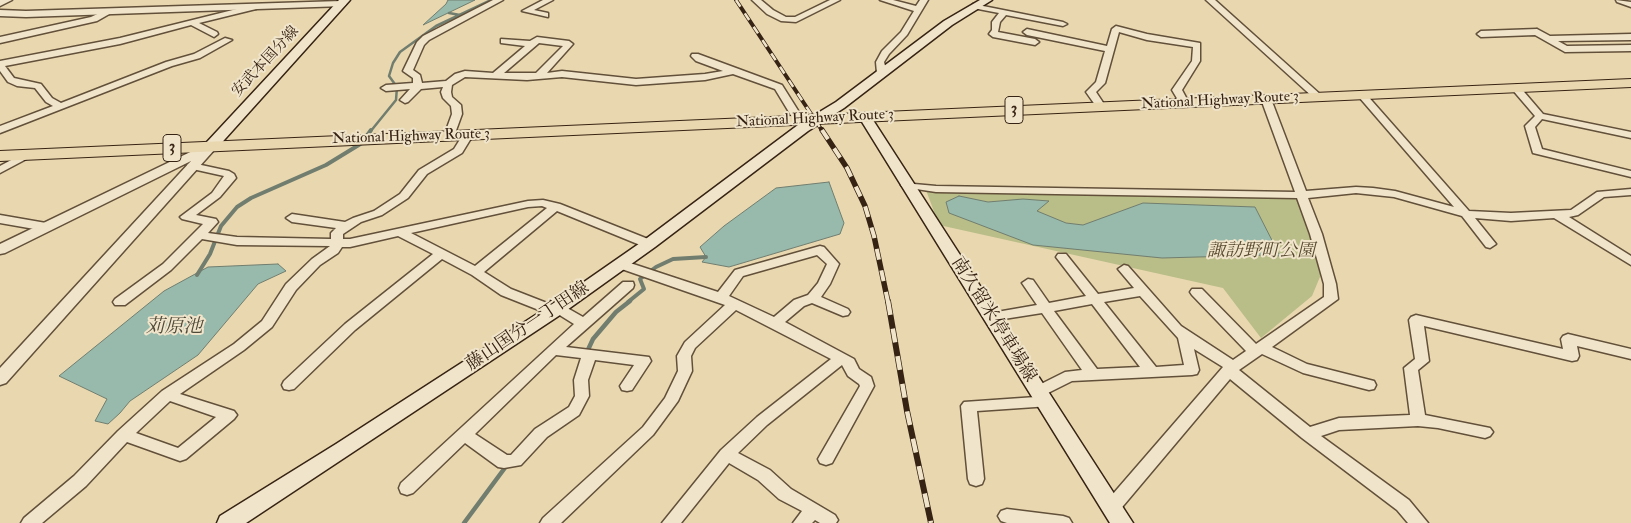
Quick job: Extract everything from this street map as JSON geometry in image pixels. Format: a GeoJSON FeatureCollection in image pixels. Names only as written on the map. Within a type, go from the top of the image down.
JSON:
{"type":"FeatureCollection","features":[{"type":"Feature","properties":{"kind":"highway","name":"National Highway Route 3"},"geometry":{"type":"LineString","coordinates":[[0,156],[1631,83]]}},
{"type":"Feature","properties":{"kind":"main road"},"geometry":{"type":"LineString","coordinates":[[820,119],[948,24],[988,0]]}},
{"type":"Feature","properties":{"kind":"main road","name":"安武本国分線"},"geometry":{"type":"LineString","coordinates":[[211,146],[343,2]]}},
{"type":"Feature","properties":{"kind":"main road","name":"南久留米停車場線"},"geometry":{"type":"LineString","coordinates":[[865,117],[1042,397],[1115,517]]}},
{"type":"Feature","properties":{"kind":"main road","name":"藤山国分一丁田線"},"geometry":{"type":"LineString","coordinates":[[228,523],[343,450],[556,309],[650,244],[803,128],[820,119]]}},
{"type":"Feature","properties":{"kind":"street"},"geometry":{"type":"LineString","coordinates":[[0,3],[7,0]]}},
{"type":"Feature","properties":{"kind":"street"},"geometry":{"type":"LineString","coordinates":[[405,100],[418,86],[417,77],[408,71],[420,44],[426,38],[499,0]]}},
{"type":"Feature","properties":{"kind":"street"},"geometry":{"type":"LineString","coordinates":[[544,16],[526,11],[549,0]]}},
{"type":"Feature","properties":{"kind":"street"},"geometry":{"type":"LineString","coordinates":[[756,0],[770,12],[784,19],[796,20],[836,0]]}},
{"type":"Feature","properties":{"kind":"street"},"geometry":{"type":"LineString","coordinates":[[884,0],[917,9]]}},
{"type":"Feature","properties":{"kind":"street"},"geometry":{"type":"LineString","coordinates":[[882,73],[880,62],[885,53],[904,33],[924,0]]}},
{"type":"Feature","properties":{"kind":"street"},"geometry":{"type":"LineString","coordinates":[[1210,0],[1318,97]]}},
{"type":"Feature","properties":{"kind":"street"},"geometry":{"type":"LineString","coordinates":[[1620,0],[1631,5]]}},
{"type":"Feature","properties":{"kind":"street"},"geometry":{"type":"LineString","coordinates":[[0,14],[343,2]]}},
{"type":"Feature","properties":{"kind":"street"},"geometry":{"type":"LineString","coordinates":[[62,106],[49,100],[38,86],[17,83],[11,80],[0,65],[120,41],[192,24],[254,6]]}},
{"type":"Feature","properties":{"kind":"street"},"geometry":{"type":"LineString","coordinates":[[976,6],[1063,24]]}},
{"type":"Feature","properties":{"kind":"street"},"geometry":{"type":"LineString","coordinates":[[0,40],[94,19],[108,11]]}},
{"type":"Feature","properties":{"kind":"street"},"geometry":{"type":"LineString","coordinates":[[1004,12],[996,22],[996,30],[993,34],[1035,42]]}},
{"type":"Feature","properties":{"kind":"street"},"geometry":{"type":"LineString","coordinates":[[192,24],[214,34]]}},
{"type":"Feature","properties":{"kind":"street"},"geometry":{"type":"LineString","coordinates":[[1101,107],[1091,92],[1100,83],[1116,29],[1148,37],[1197,45],[1196,60],[1177,90],[1184,103]]}},
{"type":"Feature","properties":{"kind":"street"},"geometry":{"type":"LineString","coordinates":[[1027,32],[1110,49]]}},
{"type":"Feature","properties":{"kind":"street"},"geometry":{"type":"LineString","coordinates":[[1481,34],[1537,32],[1565,49],[1631,47]]}},
{"type":"Feature","properties":{"kind":"street"},"geometry":{"type":"LineString","coordinates":[[1613,37],[1631,47]]}},
{"type":"Feature","properties":{"kind":"street"},"geometry":{"type":"LineString","coordinates":[[1548,39],[1631,37]]}},
{"type":"Feature","properties":{"kind":"street"},"geometry":{"type":"LineString","coordinates":[[0,130],[169,64],[197,56],[228,40]]}},
{"type":"Feature","properties":{"kind":"street"},"geometry":{"type":"LineString","coordinates":[[496,75],[536,40],[569,44],[539,76]]}},
{"type":"Feature","properties":{"kind":"street"},"geometry":{"type":"LineString","coordinates":[[504,41],[531,44]]}},
{"type":"Feature","properties":{"kind":"street"},"geometry":{"type":"LineString","coordinates":[[695,56],[779,87],[799,120]]}},
{"type":"Feature","properties":{"kind":"street"},"geometry":{"type":"LineString","coordinates":[[386,88],[448,84],[458,76],[466,74],[527,77],[562,74],[636,82],[704,77],[735,71]]}},
{"type":"Feature","properties":{"kind":"street"},"geometry":{"type":"LineString","coordinates":[[448,84],[446,92],[448,98],[456,105],[457,114],[449,136]]}},
{"type":"Feature","properties":{"kind":"street"},"geometry":{"type":"LineString","coordinates":[[1516,88],[1540,116],[1631,135]]}},
{"type":"Feature","properties":{"kind":"street"},"geometry":{"type":"LineString","coordinates":[[1362,95],[1490,244]]}},
{"type":"Feature","properties":{"kind":"street"},"geometry":{"type":"LineString","coordinates":[[1115,517],[1232,368],[1330,299],[1330,284],[1324,260],[1266,99]]}},
{"type":"Feature","properties":{"kind":"street"},"geometry":{"type":"LineString","coordinates":[[1540,116],[1530,126],[1537,151],[1631,174]]}},
{"type":"Feature","properties":{"kind":"street"},"geometry":{"type":"LineString","coordinates":[[30,523],[80,481],[124,435],[167,395],[239,347],[266,324],[291,287],[316,262],[334,250],[337,244],[337,233],[357,220],[378,213],[404,196],[423,172],[458,151],[468,135]]}},
{"type":"Feature","properties":{"kind":"street"},"geometry":{"type":"LineString","coordinates":[[0,379],[211,146]]}},
{"type":"Feature","properties":{"kind":"street"},"geometry":{"type":"LineString","coordinates":[[0,250],[211,146]]}},
{"type":"Feature","properties":{"kind":"street"},"geometry":{"type":"LineString","coordinates":[[0,170],[28,154]]}},
{"type":"Feature","properties":{"kind":"street"},"geometry":{"type":"LineString","coordinates":[[120,302],[168,267],[212,222],[186,217],[216,195],[230,178],[229,174],[188,170],[153,174]]}},
{"type":"Feature","properties":{"kind":"street"},"geometry":{"type":"LineString","coordinates":[[907,186],[936,189],[1301,195],[1356,190],[1395,194],[1466,214],[1511,217],[1574,213],[1601,194],[1631,192]]}},
{"type":"Feature","properties":{"kind":"street"},"geometry":{"type":"LineString","coordinates":[[198,235],[237,241],[337,244],[528,204],[543,203],[556,206],[650,244]]}},
{"type":"Feature","properties":{"kind":"street"},"geometry":{"type":"LineString","coordinates":[[476,272],[556,206]]}},
{"type":"Feature","properties":{"kind":"street"},"geometry":{"type":"LineString","coordinates":[[1555,213],[1631,261]]}},
{"type":"Feature","properties":{"kind":"street"},"geometry":{"type":"LineString","coordinates":[[292,218],[346,226]]}},
{"type":"Feature","properties":{"kind":"street"},"geometry":{"type":"LineString","coordinates":[[0,219],[46,227]]}},
{"type":"Feature","properties":{"kind":"street"},"geometry":{"type":"LineString","coordinates":[[400,232],[476,272],[506,292],[556,309],[583,323]]}},
{"type":"Feature","properties":{"kind":"street"},"geometry":{"type":"LineString","coordinates":[[549,523],[648,431],[671,401],[685,371],[684,356],[690,345],[727,301],[738,273],[820,250],[833,264],[824,284],[813,298],[799,303],[775,323]]}},
{"type":"Feature","properties":{"kind":"street"},"geometry":{"type":"LineString","coordinates":[[289,385],[350,327],[441,254]]}},
{"type":"Feature","properties":{"kind":"street"},"geometry":{"type":"LineString","coordinates":[[1062,257],[1151,371]]}},
{"type":"Feature","properties":{"kind":"street"},"geometry":{"type":"LineString","coordinates":[[620,264],[727,301],[775,323],[849,363],[853,372],[866,381],[867,386],[826,459]]}},
{"type":"Feature","properties":{"kind":"street"},"geometry":{"type":"LineString","coordinates":[[1124,269],[1184,336],[1232,368],[1308,434],[1403,505],[1419,523]]}},
{"type":"Feature","properties":{"kind":"street"},"geometry":{"type":"LineString","coordinates":[[1028,283],[1093,374]]}},
{"type":"Feature","properties":{"kind":"street"},"geometry":{"type":"LineString","coordinates":[[407,488],[553,350],[628,285]]}},
{"type":"Feature","properties":{"kind":"street"},"geometry":{"type":"LineString","coordinates":[[991,317],[1143,291]]}},
{"type":"Feature","properties":{"kind":"street"},"geometry":{"type":"LineString","coordinates":[[1197,292],[1258,350],[1303,368],[1368,385]]}},
{"type":"Feature","properties":{"kind":"street"},"geometry":{"type":"LineString","coordinates":[[813,298],[843,312]]}},
{"type":"Feature","properties":{"kind":"street"},"geometry":{"type":"LineString","coordinates":[[1418,420],[1410,368],[1422,361],[1416,320],[1572,356],[1568,339],[1631,354]]}},
{"type":"Feature","properties":{"kind":"street"},"geometry":{"type":"LineString","coordinates":[[976,479],[969,406],[1042,397],[1070,376],[1192,370],[1184,336]]}},
{"type":"Feature","properties":{"kind":"street"},"geometry":{"type":"LineString","coordinates":[[553,350],[644,361],[627,386]]}},
{"type":"Feature","properties":{"kind":"street"},"geometry":{"type":"LineString","coordinates":[[465,435],[504,462],[515,461],[541,432],[574,411],[579,404],[582,396],[581,380],[590,354]]}},
{"type":"Feature","properties":{"kind":"street"},"geometry":{"type":"LineString","coordinates":[[671,523],[727,454],[762,421],[841,358]]}},
{"type":"Feature","properties":{"kind":"street"},"geometry":{"type":"LineString","coordinates":[[124,435],[180,455],[229,415],[167,395]]}},
{"type":"Feature","properties":{"kind":"street"},"geometry":{"type":"LineString","coordinates":[[1308,434],[1339,424],[1418,420],[1438,422],[1485,432]]}},
{"type":"Feature","properties":{"kind":"street"},"geometry":{"type":"LineString","coordinates":[[727,454],[764,475],[784,494],[830,520]]}},
{"type":"Feature","properties":{"kind":"street"},"geometry":{"type":"LineString","coordinates":[[802,523],[813,509]]}},
{"type":"Feature","properties":{"kind":"street"},"geometry":{"type":"LineString","coordinates":[[1007,516],[1063,523]]}},
{"type":"Feature","properties":{"kind":"green space","name":"諏訪野町公園"},"geometry":{"type":"Polygon","coordinates":[[[926,190],[1302,198],[1322,272],[1312,296],[1261,338],[1223,288],[939,225],[926,190]]]}},
{"type":"Feature","properties":{"kind":"water"},"geometry":{"type":"Polygon","coordinates":[[[448,0],[475,0],[423,25],[446,4],[448,0]]]}},
{"type":"Feature","properties":{"kind":"water"},"geometry":{"type":"Polygon","coordinates":[[[829,182],[844,223],[840,234],[729,267],[702,262],[706,257],[700,247],[724,226],[776,188],[829,182]]]}},
{"type":"Feature","properties":{"kind":"water"},"geometry":{"type":"Polygon","coordinates":[[[959,196],[988,202],[1023,199],[1049,201],[1037,211],[1066,223],[1083,225],[1143,203],[1255,207],[1280,256],[1162,258],[1033,245],[949,213],[946,202],[959,196]]]}},
{"type":"Feature","properties":{"kind":"water","name":"苅原池"},"geometry":{"type":"Polygon","coordinates":[[[278,264],[286,271],[258,284],[198,355],[130,401],[108,424],[95,421],[107,399],[59,376],[164,291],[208,267],[278,264]]]}},
{"type":"Feature","properties":{"kind":"waterway"},"geometry":{"type":"LineString","coordinates":[[459,15],[491,0]]}},
{"type":"Feature","properties":{"kind":"waterway"},"geometry":{"type":"LineString","coordinates":[[449,13],[459,15]]}},
{"type":"Feature","properties":{"kind":"waterway"},"geometry":{"type":"LineString","coordinates":[[370,132],[396,100],[397,87],[389,76],[393,63],[400,52],[436,26],[459,15]]}},
{"type":"Feature","properties":{"kind":"waterway"},"geometry":{"type":"LineString","coordinates":[[366,137],[371,130]]}},
{"type":"Feature","properties":{"kind":"waterway"},"geometry":{"type":"LineString","coordinates":[[197,275],[210,254],[221,226],[237,207],[251,198],[326,165],[362,143]]}},
{"type":"Feature","properties":{"kind":"waterway"},"geometry":{"type":"LineString","coordinates":[[628,302],[644,289],[640,279],[656,267],[673,259],[706,257]]}},
{"type":"Feature","properties":{"kind":"waterway"},"geometry":{"type":"LineString","coordinates":[[586,354],[593,339],[616,312],[630,301]]}},
{"type":"Feature","properties":{"kind":"waterway"},"geometry":{"type":"LineString","coordinates":[[464,523],[507,465]]}},
{"type":"Feature","properties":{"kind":"railway"},"geometry":{"type":"LineString","coordinates":[[736,0],[823,132]]}},
{"type":"Feature","properties":{"kind":"railway"},"geometry":{"type":"LineString","coordinates":[[822,130],[847,168],[865,206],[874,236],[888,302]]}},
{"type":"Feature","properties":{"kind":"railway"},"geometry":{"type":"LineString","coordinates":[[888,301],[907,411],[931,523]]}}]}
